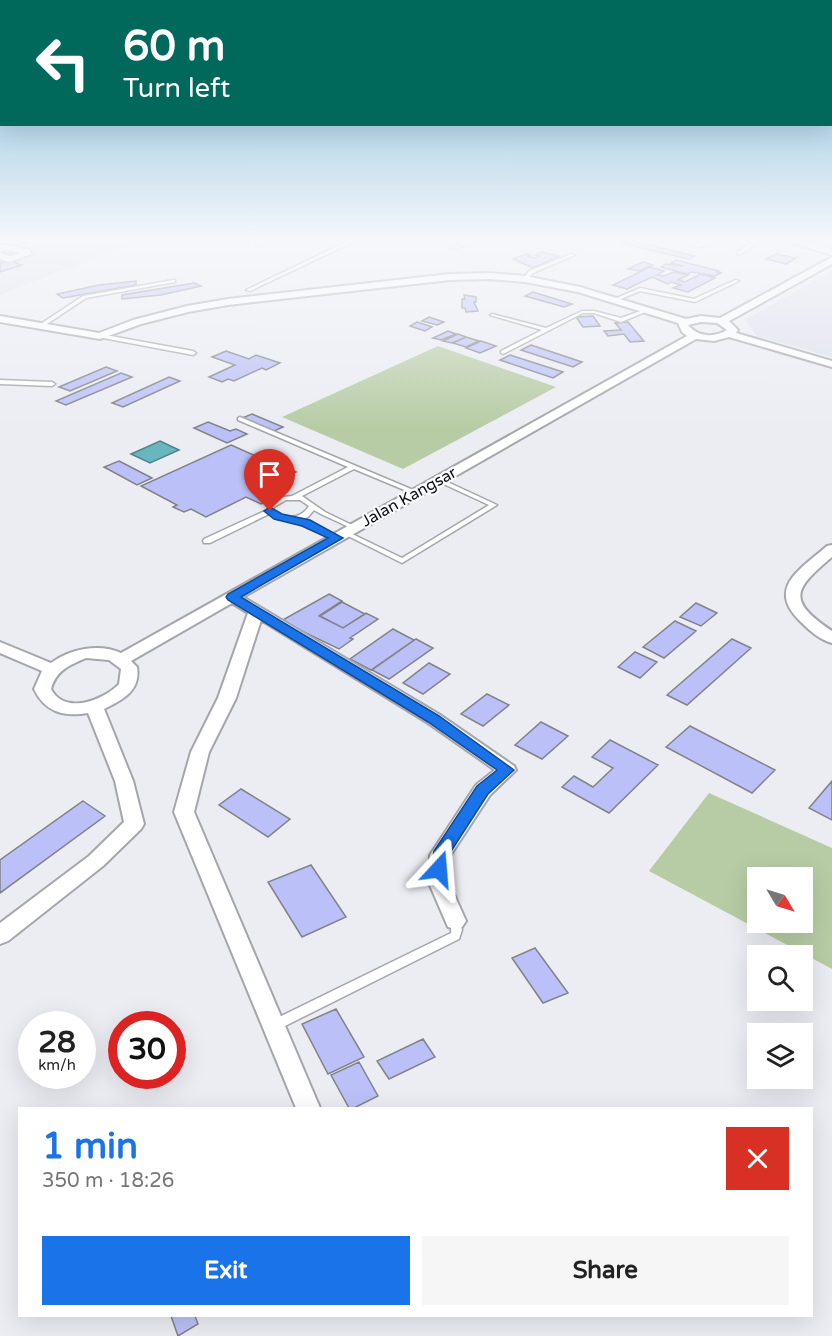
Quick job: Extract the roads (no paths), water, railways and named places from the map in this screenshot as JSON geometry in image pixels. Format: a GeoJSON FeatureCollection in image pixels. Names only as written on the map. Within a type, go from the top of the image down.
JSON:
{"type":"FeatureCollection","features":[{"type":"Feature","properties":{"kind":"street"},"geometry":{"type":"LineString","coordinates":[[0,319],[100,336],[137,322],[187,309],[226,302]]}},
{"type":"Feature","properties":{"kind":"street"},"geometry":{"type":"LineString","coordinates":[[622,302],[685,322],[703,318],[721,321],[733,330],[719,337],[696,335],[683,328],[685,322]]}},
{"type":"Feature","properties":{"kind":"street"},"geometry":{"type":"LineString","coordinates":[[721,321],[755,302]]}},
{"type":"Feature","properties":{"kind":"street"},"geometry":{"type":"LineString","coordinates":[[729,334],[832,364]]}},
{"type":"Feature","properties":{"kind":"street","name":"Jalan Kangsar"},"geometry":{"type":"LineString","coordinates":[[122,659],[696,335]]}},
{"type":"Feature","properties":{"kind":"street"},"geometry":{"type":"LineString","coordinates":[[832,549],[795,583],[792,596],[798,611],[817,629],[832,638]]}},
{"type":"Feature","properties":{"kind":"street"},"geometry":{"type":"LineString","coordinates":[[232,597],[434,719],[507,770],[483,790],[440,855],[439,883],[455,921]]}},
{"type":"Feature","properties":{"kind":"street"},"geometry":{"type":"LineString","coordinates":[[256,611],[227,698],[200,752],[184,812],[308,1107]]}},
{"type":"Feature","properties":{"kind":"street"},"geometry":{"type":"LineString","coordinates":[[0,647],[48,668]]}},
{"type":"Feature","properties":{"kind":"street"},"geometry":{"type":"LineString","coordinates":[[99,652],[122,659],[129,667],[131,676],[129,684],[121,693],[94,707],[77,710],[56,708],[43,700],[37,689],[39,679],[48,668],[61,660],[84,653],[99,652]]}},
{"type":"Feature","properties":{"kind":"street"},"geometry":{"type":"LineString","coordinates":[[0,935],[96,861],[134,824],[124,781],[94,707]]}},
{"type":"Feature","properties":{"kind":"lane"},"geometry":{"type":"LineString","coordinates":[[39,327],[78,302]]}},
{"type":"Feature","properties":{"kind":"lane"},"geometry":{"type":"LineString","coordinates":[[503,352],[582,312],[594,312],[621,320],[648,310]]}},
{"type":"Feature","properties":{"kind":"lane"},"geometry":{"type":"LineString","coordinates":[[492,315],[547,330]]}},
{"type":"Feature","properties":{"kind":"lane"},"geometry":{"type":"LineString","coordinates":[[100,336],[193,353]]}},
{"type":"Feature","properties":{"kind":"lane"},"geometry":{"type":"LineString","coordinates":[[0,382],[52,384]]}},
{"type":"Feature","properties":{"kind":"lane"},"geometry":{"type":"LineString","coordinates":[[240,419],[416,493]]}},
{"type":"Feature","properties":{"kind":"lane"},"geometry":{"type":"LineString","coordinates":[[207,541],[270,511],[276,501],[295,497],[352,466]]}},
{"type":"Feature","properties":{"kind":"lane"},"geometry":{"type":"LineString","coordinates":[[270,511],[278,517],[346,533],[402,561],[494,505],[439,480]]}},
{"type":"Feature","properties":{"kind":"lane"},"geometry":{"type":"LineString","coordinates":[[295,497],[307,500],[346,533]]}},
{"type":"Feature","properties":{"kind":"lane"},"geometry":{"type":"LineString","coordinates":[[293,519],[305,516],[313,506]]}},
{"type":"Feature","properties":{"kind":"lane"},"geometry":{"type":"LineString","coordinates":[[272,1026],[455,936],[457,930],[455,921]]}},
{"type":"Feature","properties":{"kind":"water"},"geometry":{"type":"Polygon","coordinates":[[[160,441],[179,450],[150,463],[131,454],[160,441]]]}}]}
